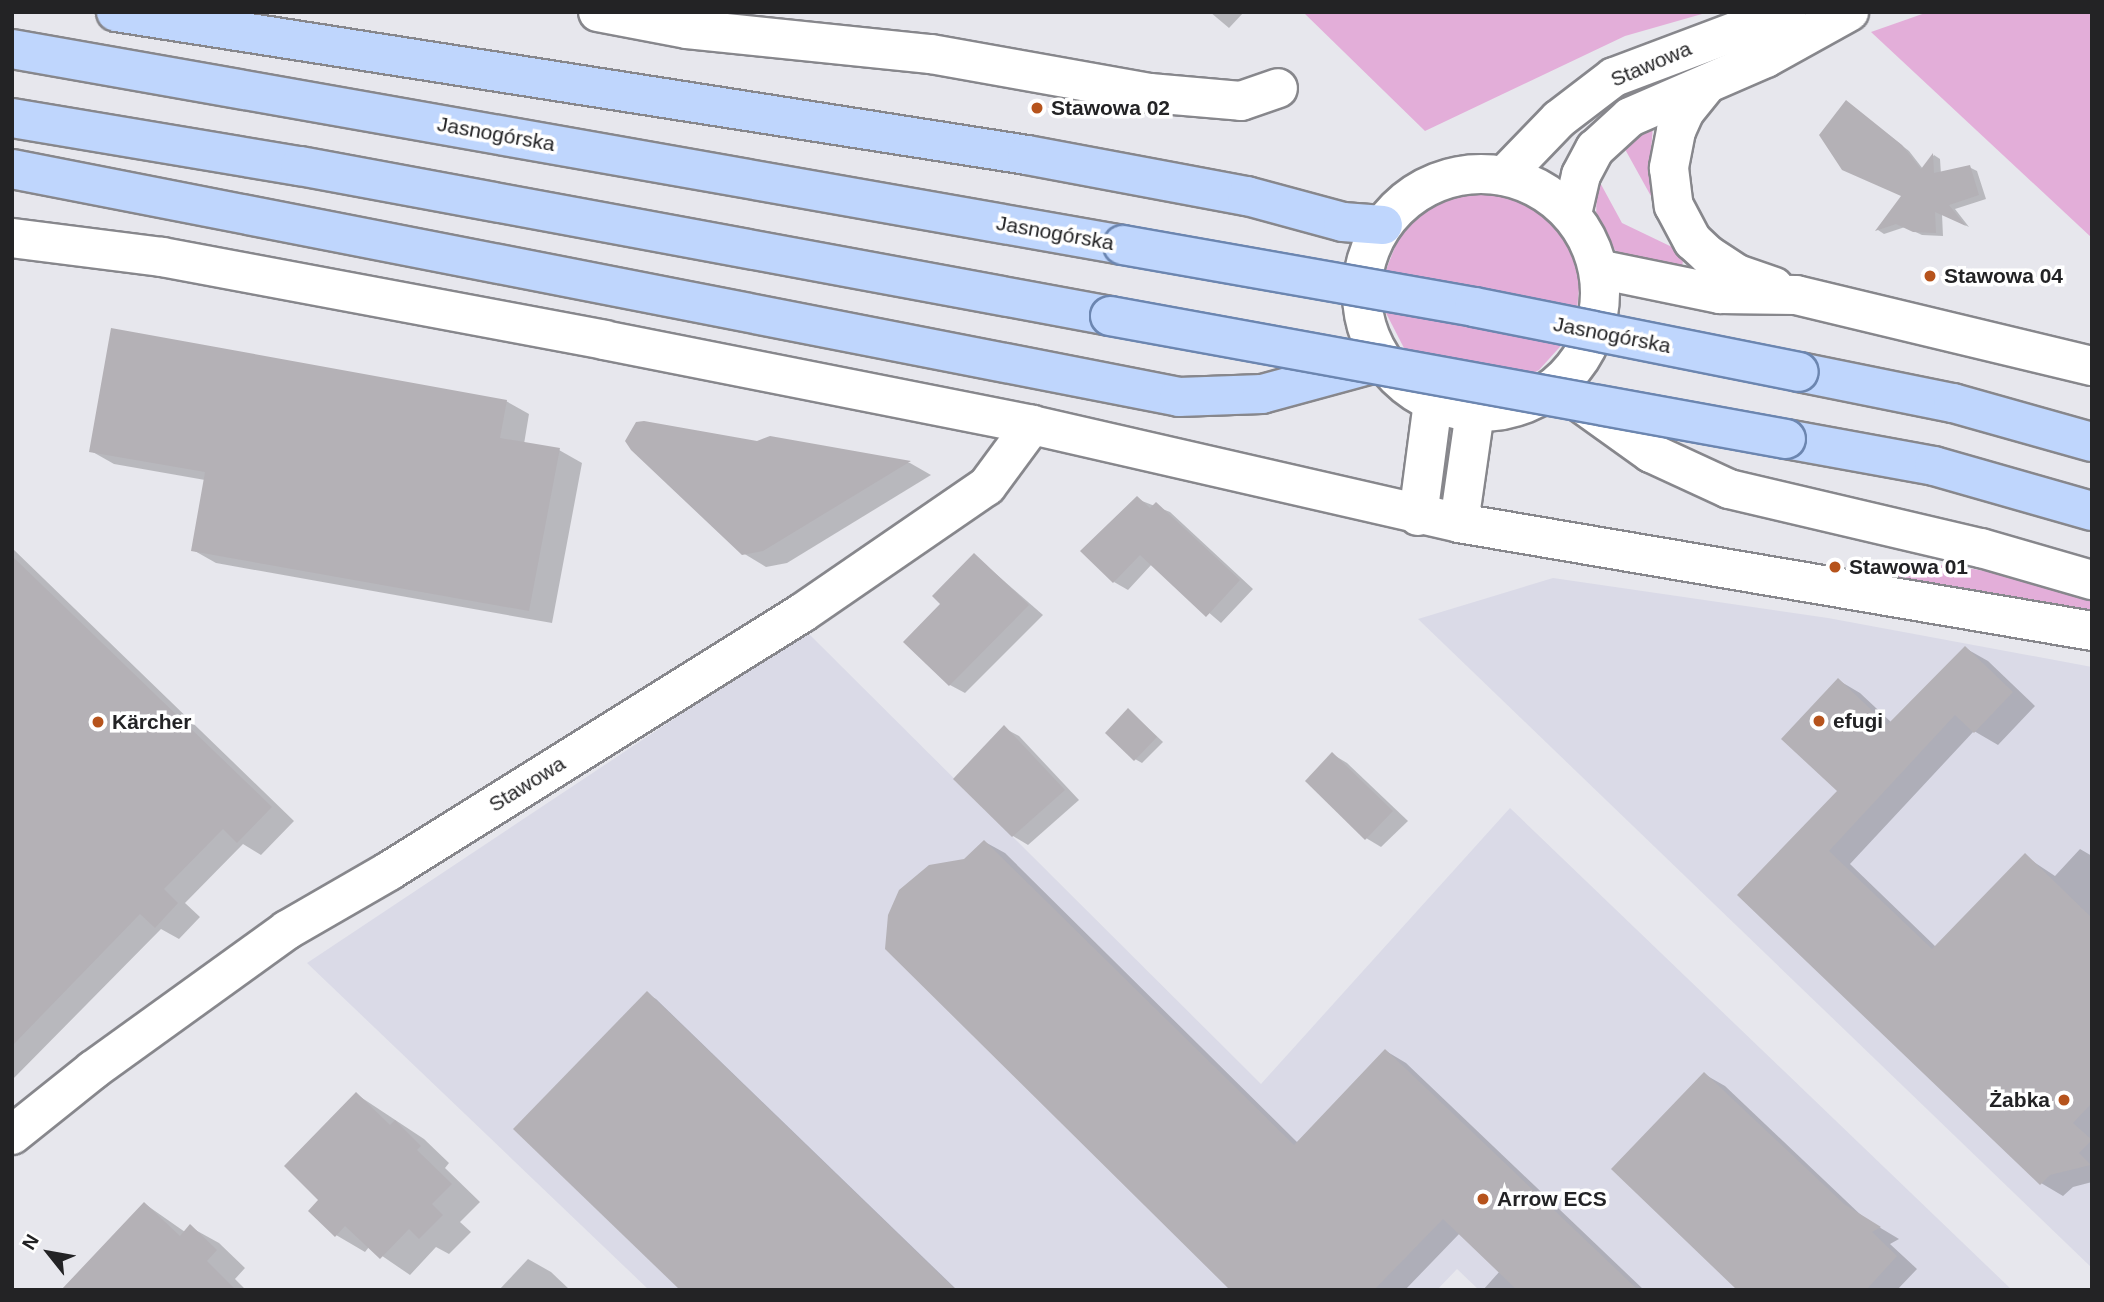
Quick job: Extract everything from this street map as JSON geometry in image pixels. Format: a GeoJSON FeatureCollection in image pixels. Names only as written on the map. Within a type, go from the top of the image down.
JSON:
{"type":"FeatureCollection","features":[{"type":"Feature","properties":{"kind":"main road"},"geometry":{"type":"LineString","coordinates":[[116,12],[1027,155],[1247,196],[1343,222],[1382,225]]}},
{"type":"Feature","properties":{"kind":"main road","name":"Jasnogórska"},"geometry":{"type":"LineString","coordinates":[[12,49],[1474,307],[1953,403],[2092,442]]}},
{"type":"Feature","properties":{"kind":"main road"},"geometry":{"type":"LineString","coordinates":[[12,118],[314,169],[1934,466],[2092,511]]}},
{"type":"Feature","properties":{"kind":"main road"},"geometry":{"type":"LineString","coordinates":[[12,169],[1179,397],[1262,394],[1383,361]]}},
{"type":"Feature","properties":{"kind":"street"},"geometry":{"type":"LineString","coordinates":[[598,12],[687,30],[931,54],[1150,93],[1241,101],[1278,88]]}},
{"type":"Feature","properties":{"kind":"street","name":"Stawowa"},"geometry":{"type":"LineString","coordinates":[[1504,176],[1559,119],[1614,77],[1787,12]]}},
{"type":"Feature","properties":{"kind":"street","name":"Stawowa"},"geometry":{"type":"LineString","coordinates":[[1572,214],[1581,175],[1595,149],[1630,117],[1766,58],[1849,12]]}},
{"type":"Feature","properties":{"kind":"street","name":"Stawowa"},"geometry":{"type":"LineString","coordinates":[[1707,84],[1685,111],[1676,131],[1669,168],[1674,206],[1693,241],[1719,264],[1796,295]]}},
{"type":"Feature","properties":{"kind":"street"},"geometry":{"type":"LineString","coordinates":[[1470,174],[1504,176],[1538,188],[1572,214],[1594,250],[1600,301],[1594,333],[1579,362],[1557,385],[1510,408],[1475,412],[1433,402],[1398,380],[1383,361],[1367,329],[1361,293],[1367,257],[1382,225],[1413,193],[1441,181],[1470,174]]}},
{"type":"Feature","properties":{"kind":"street"},"geometry":{"type":"LineString","coordinates":[[12,238],[162,257],[1032,425],[1418,516],[2092,631]]}},
{"type":"Feature","properties":{"kind":"street"},"geometry":{"type":"LineString","coordinates":[[1598,269],[1720,295],[1796,295],[2092,366]]}},
{"type":"Feature","properties":{"kind":"street"},"geometry":{"type":"LineString","coordinates":[[1557,385],[1651,453],[1729,489],[1981,548],[2092,580]]}},
{"type":"Feature","properties":{"kind":"street"},"geometry":{"type":"LineString","coordinates":[[1418,516],[1433,402]]}},
{"type":"Feature","properties":{"kind":"street"},"geometry":{"type":"LineString","coordinates":[[1460,523],[1475,412]]}},
{"type":"Feature","properties":{"kind":"street","name":"Stawowa"},"geometry":{"type":"LineString","coordinates":[[12,1135],[93,1070],[287,929],[390,871],[802,613],[987,486],[1032,425]]}},
{"type":"Feature","properties":{"kind":"shaded area"},"geometry":{"type":"Polygon","coordinates":[[[1303,12],[1709,12],[1625,36],[1425,131],[1303,12]]]}},
{"type":"Feature","properties":{"kind":"shaded area"},"geometry":{"type":"Polygon","coordinates":[[[1928,12],[2092,12],[2092,238],[1871,32],[1928,12]]]}},
{"type":"Feature","properties":{"kind":"shaded area"},"geometry":{"type":"Polygon","coordinates":[[[1653,125],[1649,178],[1652,198],[1621,142],[1653,125]]]}},
{"type":"Feature","properties":{"kind":"shaded area"},"geometry":{"type":"Polygon","coordinates":[[[1597,177],[1622,223],[1672,247],[1683,260],[1682,269],[1629,260],[1617,253],[1596,220],[1597,177]]]}},
{"type":"Feature","properties":{"kind":"shaded area"},"geometry":{"type":"Polygon","coordinates":[[[1484,190],[1522,199],[1554,222],[1567,239],[1580,278],[1576,320],[1567,339],[1539,370],[1520,380],[1405,350],[1386,313],[1386,270],[1400,234],[1413,219],[1445,198],[1484,190]]]}},
{"type":"Feature","properties":{"kind":"shaded area"},"geometry":{"type":"Polygon","coordinates":[[[1894,563],[1955,566],[2021,577],[2092,597],[2092,615],[1865,574],[1892,577],[1894,563]]]}},
{"type":"Feature","properties":{"kind":"shaded area"},"geometry":{"type":"Polygon","coordinates":[[[1553,578],[1828,618],[2092,667],[2092,1268],[1418,619],[1553,578]]]}},
{"type":"Feature","properties":{"kind":"shaded area"},"geometry":{"type":"Polygon","coordinates":[[[806,631],[1261,1084],[1510,808],[2012,1290],[1479,1290],[1457,1269],[1437,1290],[649,1290],[307,963],[806,631]]]}},
{"type":"Feature","properties":{"kind":"building"},"geometry":{"type":"Polygon","coordinates":[[[1846,100],[1902,145],[1921,169],[1933,153],[1934,173],[1970,165],[1979,195],[1949,205],[1966,226],[1935,212],[1936,233],[1913,232],[1896,224],[1875,231],[1901,196],[1842,170],[1819,135],[1846,100]]]}},
{"type":"Feature","properties":{"kind":"building"},"geometry":{"type":"Polygon","coordinates":[[[111,328],[507,400],[500,438],[560,448],[529,611],[191,551],[205,472],[89,452],[111,328]]]}},
{"type":"Feature","properties":{"kind":"building"},"geometry":{"type":"Polygon","coordinates":[[[644,421],[757,441],[770,436],[911,461],[763,551],[742,555],[631,450],[625,441],[636,422],[644,421]]]}},
{"type":"Feature","properties":{"kind":"building"},"geometry":{"type":"Polygon","coordinates":[[[1137,496],[1150,508],[1156,502],[1240,580],[1206,617],[1140,555],[1113,583],[1080,551],[1137,496]]]}},
{"type":"Feature","properties":{"kind":"building"},"geometry":{"type":"Polygon","coordinates":[[[974,553],[1029,605],[949,686],[903,642],[940,604],[932,596],[974,553]]]}},
{"type":"Feature","properties":{"kind":"building","name":"Kärcher"},"geometry":{"type":"Polygon","coordinates":[[[12,556],[272,807],[237,843],[223,829],[164,889],[178,903],[155,928],[140,914],[12,1046],[12,556]]]}},
{"type":"Feature","properties":{"kind":"building"},"geometry":{"type":"Polygon","coordinates":[[[1965,646],[2013,692],[1974,733],[1955,715],[1829,851],[1932,949],[2025,853],[2092,918],[2092,1103],[2073,1123],[2092,1140],[2079,1153],[2091,1165],[2050,1175],[2040,1185],[1737,895],[1837,791],[1781,739],[1838,678],[1887,725],[1965,646]]]}},
{"type":"Feature","properties":{"kind":"building"},"geometry":{"type":"Polygon","coordinates":[[[1128,708],[1157,737],[1134,761],[1105,733],[1128,708]]]}},
{"type":"Feature","properties":{"kind":"building"},"geometry":{"type":"Polygon","coordinates":[[[1004,725],[1065,790],[1012,837],[953,779],[1004,725]]]}},
{"type":"Feature","properties":{"kind":"building"},"geometry":{"type":"Polygon","coordinates":[[[1332,752],[1393,811],[1365,840],[1305,781],[1332,752]]]}},
{"type":"Feature","properties":{"kind":"building"},"geometry":{"type":"Polygon","coordinates":[[[984,840],[1294,1145],[1385,1049],[1638,1290],[1517,1290],[1443,1219],[1374,1290],[1230,1290],[885,949],[888,915],[899,890],[929,865],[964,859],[984,840]]]}},
{"type":"Feature","properties":{"kind":"building"},"geometry":{"type":"Polygon","coordinates":[[[647,991],[956,1290],[680,1290],[513,1129],[647,991]]]}},
{"type":"Feature","properties":{"kind":"building"},"geometry":{"type":"Polygon","coordinates":[[[1704,1072],[1844,1204],[1881,1227],[1872,1232],[1897,1256],[1866,1290],[1737,1290],[1611,1169],[1704,1072]]]}},
{"type":"Feature","properties":{"kind":"building"},"geometry":{"type":"Polygon","coordinates":[[[356,1092],[390,1125],[395,1120],[421,1146],[417,1150],[452,1184],[432,1204],[443,1215],[419,1239],[409,1229],[380,1259],[345,1226],[335,1237],[308,1211],[318,1200],[284,1166],[356,1092]]]}},
{"type":"Feature","properties":{"kind":"building"},"geometry":{"type":"Polygon","coordinates":[[[144,1202],[180,1236],[190,1224],[217,1250],[207,1261],[236,1290],[61,1290],[144,1202]]]}},
{"type":"Feature","properties":{"kind":"place","name":"Stawowa 02"},"geometry":{"type":"Point","coordinates":[1037,108]}},
{"type":"Feature","properties":{"kind":"place","name":"Stawowa 04"},"geometry":{"type":"Point","coordinates":[1930,276]}},
{"type":"Feature","properties":{"kind":"place","name":"Stawowa 01"},"geometry":{"type":"Point","coordinates":[1835,567]}},
{"type":"Feature","properties":{"kind":"place","name":"efugi"},"geometry":{"type":"Point","coordinates":[1819,721]}},
{"type":"Feature","properties":{"kind":"place","name":"Kärcher"},"geometry":{"type":"Point","coordinates":[98,722]}},
{"type":"Feature","properties":{"kind":"place","name":"Żabka"},"geometry":{"type":"Point","coordinates":[2064,1100]}},
{"type":"Feature","properties":{"kind":"place","name":"Arrow ECS"},"geometry":{"type":"Point","coordinates":[1483,1199]}}]}
